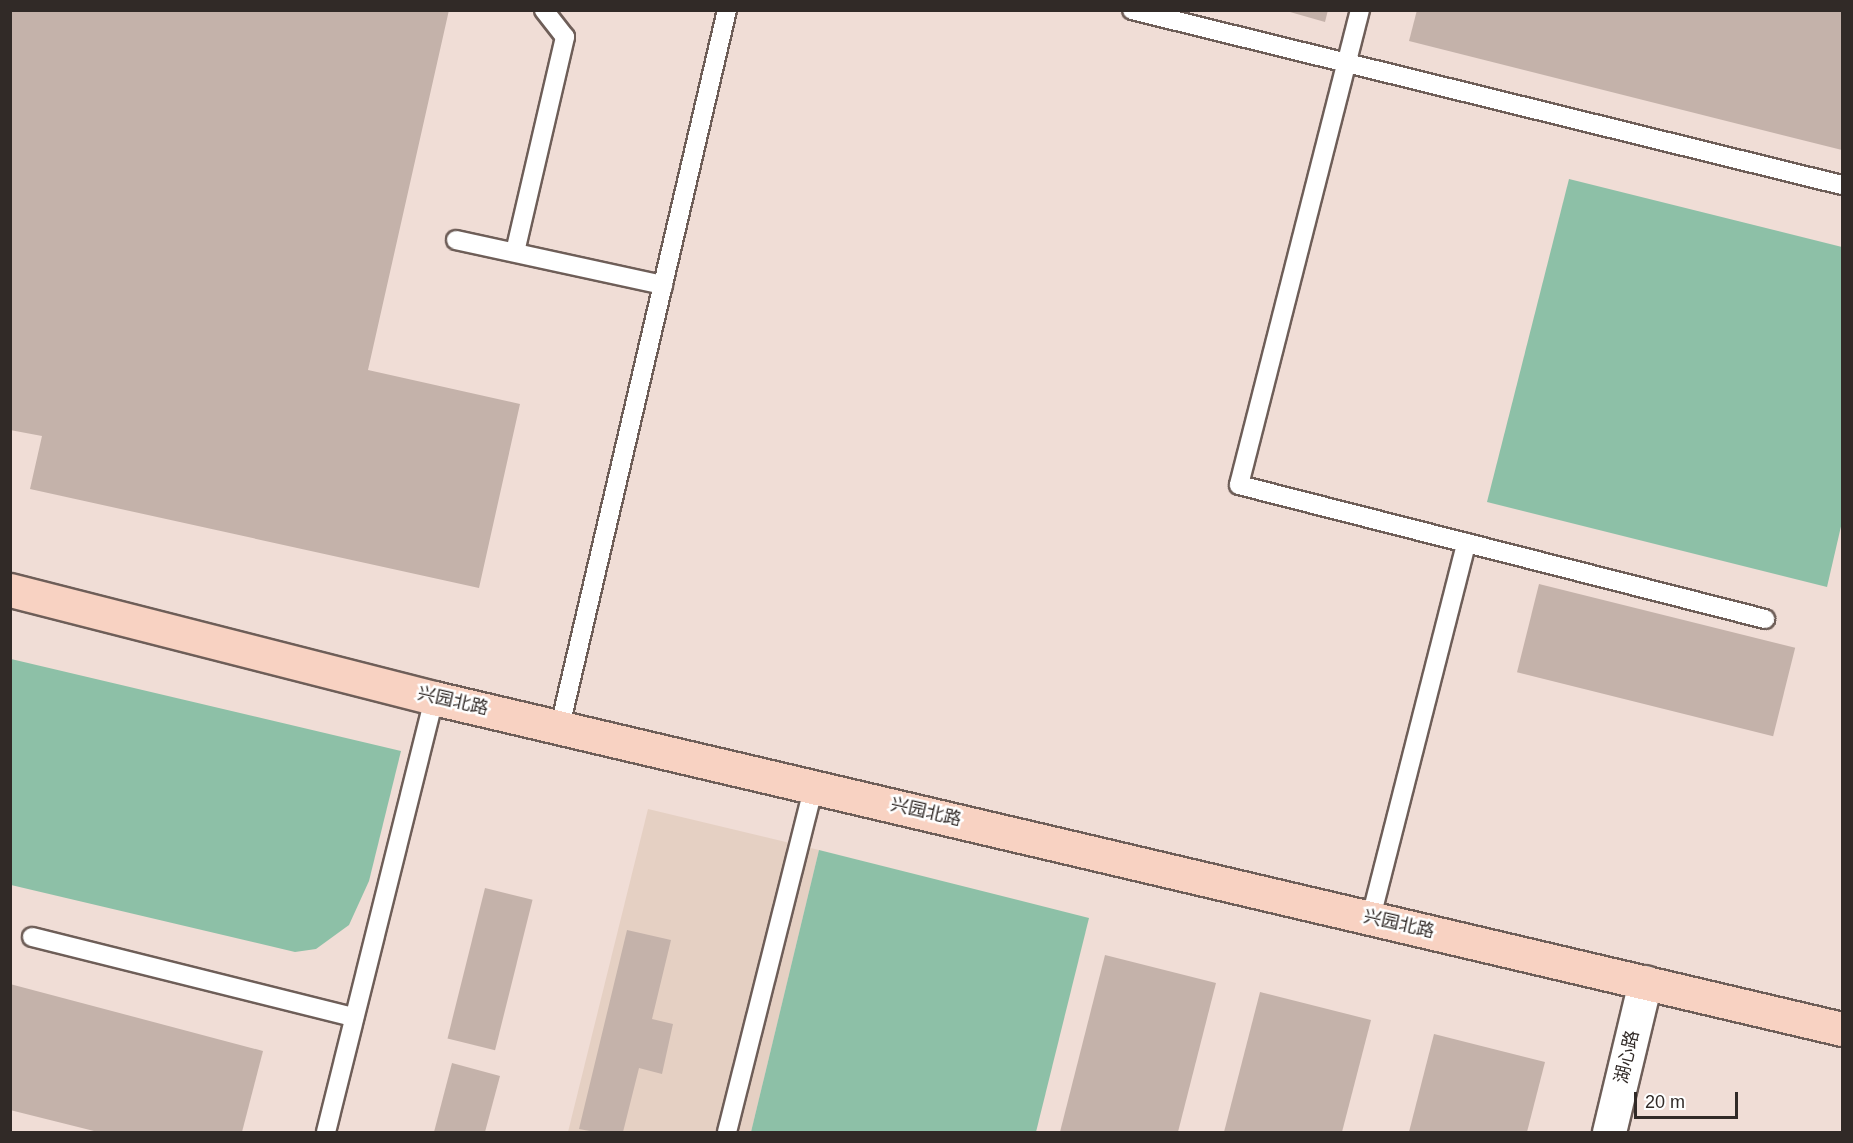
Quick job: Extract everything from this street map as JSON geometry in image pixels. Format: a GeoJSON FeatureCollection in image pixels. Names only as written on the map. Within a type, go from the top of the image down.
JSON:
{"type":"FeatureCollection","features":[{"type":"Feature","properties":{"kind":"main road","name":"兴园北路"},"geometry":{"type":"LineString","coordinates":[[10,590],[434,698],[1842,1029]]}},
{"type":"Feature","properties":{"kind":"street","name":"湖心路"},"geometry":{"type":"LineString","coordinates":[[1609,1132],[1645,982]]}},
{"type":"Feature","properties":{"kind":"lane"},"geometry":{"type":"LineString","coordinates":[[560,726],[727,10]]}},
{"type":"Feature","properties":{"kind":"lane"},"geometry":{"type":"LineString","coordinates":[[1132,10],[1842,185]]}},
{"type":"Feature","properties":{"kind":"lane"},"geometry":{"type":"LineString","coordinates":[[1360,10],[1239,485],[1765,619]]}},
{"type":"Feature","properties":{"kind":"lane"},"geometry":{"type":"LineString","coordinates":[[515,252],[565,37],[547,11]]}},
{"type":"Feature","properties":{"kind":"lane"},"geometry":{"type":"LineString","coordinates":[[456,240],[663,285]]}},
{"type":"Feature","properties":{"kind":"lane"},"geometry":{"type":"LineString","coordinates":[[1371,917],[1466,543]]}},
{"type":"Feature","properties":{"kind":"lane"},"geometry":{"type":"LineString","coordinates":[[326,1132],[434,698]]}},
{"type":"Feature","properties":{"kind":"lane"},"geometry":{"type":"LineString","coordinates":[[728,1132],[814,786]]}},
{"type":"Feature","properties":{"kind":"lane"},"geometry":{"type":"LineString","coordinates":[[32,937],[354,1017]]}},
{"type":"Feature","properties":{"kind":"shaded area"},"geometry":{"type":"Polygon","coordinates":[[[648,809],[819,850],[751,1132],[568,1132],[648,809]]]}},
{"type":"Feature","properties":{"kind":"green space"},"geometry":{"type":"Polygon","coordinates":[[[1569,179],[1842,247],[1842,522],[1827,587],[1487,502],[1569,179]]]}},
{"type":"Feature","properties":{"kind":"green space"},"geometry":{"type":"Polygon","coordinates":[[[11,659],[401,751],[369,881],[349,925],[316,949],[295,952],[11,885],[11,659]]]}},
{"type":"Feature","properties":{"kind":"green space"},"geometry":{"type":"Polygon","coordinates":[[[819,850],[1089,918],[1036,1132],[751,1132],[819,850]]]}},
{"type":"Feature","properties":{"kind":"building"},"geometry":{"type":"Polygon","coordinates":[[[10,10],[449,10],[368,370],[520,404],[479,588],[30,489],[42,436],[10,430],[10,10]]]}},
{"type":"Feature","properties":{"kind":"building"},"geometry":{"type":"Polygon","coordinates":[[[1283,10],[1328,10],[1325,22],[1283,10]]]}},
{"type":"Feature","properties":{"kind":"building"},"geometry":{"type":"Polygon","coordinates":[[[1417,10],[1842,10],[1842,150],[1409,41],[1417,10]]]}},
{"type":"Feature","properties":{"kind":"building"},"geometry":{"type":"Polygon","coordinates":[[[1539,584],[1795,648],[1773,736],[1517,672],[1539,584]]]}},
{"type":"Feature","properties":{"kind":"building"},"geometry":{"type":"Polygon","coordinates":[[[485,888],[533,900],[495,1050],[448,1038],[485,888]]]}},
{"type":"Feature","properties":{"kind":"building"},"geometry":{"type":"Polygon","coordinates":[[[627,930],[671,940],[652,1019],[673,1024],[662,1074],[639,1068],[623,1132],[595,1132],[579,1129],[627,930]]]}},
{"type":"Feature","properties":{"kind":"building"},"geometry":{"type":"Polygon","coordinates":[[[1105,955],[1216,983],[1178,1132],[1060,1132],[1105,955]]]}},
{"type":"Feature","properties":{"kind":"building"},"geometry":{"type":"Polygon","coordinates":[[[10,984],[263,1051],[242,1132],[98,1132],[10,1110],[10,984]]]}},
{"type":"Feature","properties":{"kind":"building"},"geometry":{"type":"Polygon","coordinates":[[[1260,992],[1371,1020],[1342,1132],[1224,1132],[1260,992]]]}},
{"type":"Feature","properties":{"kind":"building"},"geometry":{"type":"Polygon","coordinates":[[[1434,1034],[1545,1062],[1527,1132],[1409,1132],[1434,1034]]]}},
{"type":"Feature","properties":{"kind":"building"},"geometry":{"type":"Polygon","coordinates":[[[452,1063],[500,1076],[485,1132],[434,1132],[452,1063]]]}}]}
